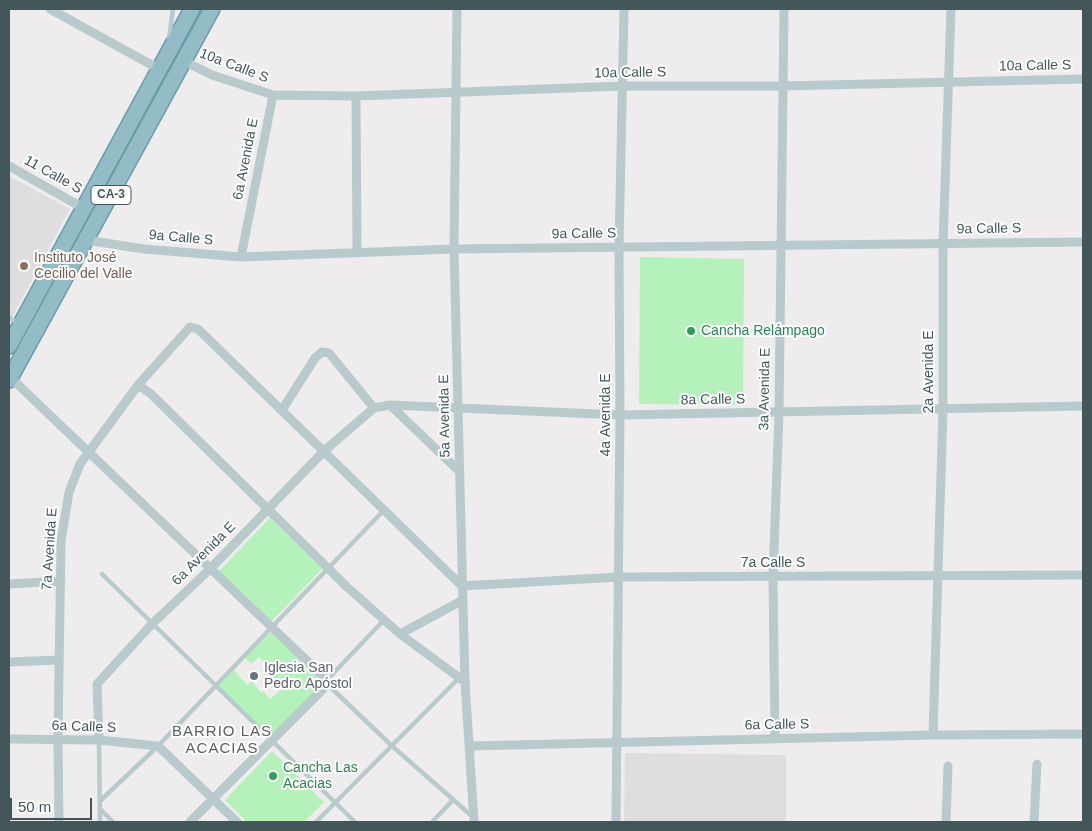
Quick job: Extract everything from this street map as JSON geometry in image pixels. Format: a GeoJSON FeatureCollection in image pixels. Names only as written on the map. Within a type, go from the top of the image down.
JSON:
{"type":"FeatureCollection","features":[{"type":"Feature","properties":{"kind":"highway","name":"CA-3"},"geometry":{"type":"LineString","coordinates":[[9,346],[15,321],[83,208],[192,9]]}},
{"type":"Feature","properties":{"kind":"highway","name":"CA-3"},"geometry":{"type":"LineString","coordinates":[[10,378],[212,9]]}},
{"type":"Feature","properties":{"kind":"street"},"geometry":{"type":"LineString","coordinates":[[50,9],[159,69]]}},
{"type":"Feature","properties":{"kind":"street","name":"5a Avenida E"},"geometry":{"type":"LineString","coordinates":[[457,9],[454,249],[463,600],[462,680],[471,746],[474,820]]}},
{"type":"Feature","properties":{"kind":"street","name":"4a Avenida E"},"geometry":{"type":"LineString","coordinates":[[616,822],[620,415],[619,247],[624,9]]}},
{"type":"Feature","properties":{"kind":"street","name":"3a Avenida E"},"geometry":{"type":"LineString","coordinates":[[775,739],[772,577],[779,413],[784,9]]}},
{"type":"Feature","properties":{"kind":"street","name":"2a Avenida E"},"geometry":{"type":"LineString","coordinates":[[933,735],[943,409],[943,244],[951,9]]}},
{"type":"Feature","properties":{"kind":"street","name":"10a Calle S"},"geometry":{"type":"LineString","coordinates":[[184,61],[212,75],[273,95],[356,96],[623,86],[783,86],[1083,79]]}},
{"type":"Feature","properties":{"kind":"street","name":"6a Avenida E"},"geometry":{"type":"LineString","coordinates":[[241,257],[273,95]]}},
{"type":"Feature","properties":{"kind":"street"},"geometry":{"type":"LineString","coordinates":[[356,96],[356,253]]}},
{"type":"Feature","properties":{"kind":"street","name":"11 Calle S"},"geometry":{"type":"LineString","coordinates":[[9,166],[83,208]]}},
{"type":"Feature","properties":{"kind":"street","name":"9a Calle S"},"geometry":{"type":"LineString","coordinates":[[86,240],[144,249],[241,257],[454,249],[1083,242]]}},
{"type":"Feature","properties":{"kind":"street","name":"7a Avenida E"},"geometry":{"type":"LineString","coordinates":[[59,822],[58,740],[61,541],[69,492],[80,464],[138,385],[190,327],[198,329],[282,410]]}},
{"type":"Feature","properties":{"kind":"street"},"geometry":{"type":"LineString","coordinates":[[374,408],[329,353],[322,352],[315,358],[282,410],[462,586]]}},
{"type":"Feature","properties":{"kind":"street"},"geometry":{"type":"LineString","coordinates":[[10,378],[90,452],[324,677],[323,689],[190,822]]}},
{"type":"Feature","properties":{"kind":"street"},"geometry":{"type":"LineString","coordinates":[[138,385],[150,393],[328,569],[384,620],[462,680]]}},
{"type":"Feature","properties":{"kind":"street"},"geometry":{"type":"LineString","coordinates":[[390,405],[460,472]]}},
{"type":"Feature","properties":{"kind":"street","name":"8a Calle S"},"geometry":{"type":"LineString","coordinates":[[374,408],[390,405],[620,415],[1083,406]]}},
{"type":"Feature","properties":{"kind":"street","name":"6a Avenida E"},"geometry":{"type":"LineString","coordinates":[[99,740],[97,684],[152,624],[211,568],[324,452],[374,408]]}},
{"type":"Feature","properties":{"kind":"street","name":"7a Calle S"},"geometry":{"type":"LineString","coordinates":[[462,586],[618,578],[1083,575]]}},
{"type":"Feature","properties":{"kind":"street"},"geometry":{"type":"LineString","coordinates":[[9,584],[61,580]]}},
{"type":"Feature","properties":{"kind":"street"},"geometry":{"type":"LineString","coordinates":[[400,634],[463,600]]}},
{"type":"Feature","properties":{"kind":"street"},"geometry":{"type":"LineString","coordinates":[[9,662],[59,660]]}},
{"type":"Feature","properties":{"kind":"street","name":"6a Calle S"},"geometry":{"type":"LineString","coordinates":[[471,746],[933,735],[1083,734]]}},
{"type":"Feature","properties":{"kind":"street","name":"6a Calle S"},"geometry":{"type":"LineString","coordinates":[[9,739],[99,740],[158,746]]}},
{"type":"Feature","properties":{"kind":"street"},"geometry":{"type":"LineString","coordinates":[[158,746],[237,822]]}},
{"type":"Feature","properties":{"kind":"street"},"geometry":{"type":"LineString","coordinates":[[1034,822],[1037,764]]}},
{"type":"Feature","properties":{"kind":"street"},"geometry":{"type":"LineString","coordinates":[[946,822],[948,766]]}},
{"type":"Feature","properties":{"kind":"lane"},"geometry":{"type":"LineString","coordinates":[[167,55],[173,9]]}},
{"type":"Feature","properties":{"kind":"lane"},"geometry":{"type":"LineString","coordinates":[[100,801],[158,746],[384,510]]}},
{"type":"Feature","properties":{"kind":"lane"},"geometry":{"type":"LineString","coordinates":[[102,574],[270,741],[355,822]]}},
{"type":"Feature","properties":{"kind":"lane"},"geometry":{"type":"LineString","coordinates":[[384,620],[325,682],[474,820]]}},
{"type":"Feature","properties":{"kind":"lane"},"geometry":{"type":"LineString","coordinates":[[316,822],[462,680]]}},
{"type":"Feature","properties":{"kind":"lane"},"geometry":{"type":"LineString","coordinates":[[99,740],[100,822]]}},
{"type":"Feature","properties":{"kind":"lane"},"geometry":{"type":"LineString","coordinates":[[432,822],[452,801]]}},
{"type":"Feature","properties":{"kind":"lane"},"geometry":{"type":"LineString","coordinates":[[100,809],[113,822]]}},
{"type":"Feature","properties":{"kind":"shaded area","name":"Instituto José Cecilio del Valle"},"geometry":{"type":"Polygon","coordinates":[[[9,176],[70,209],[9,323],[9,176]]]}},
{"type":"Feature","properties":{"kind":"shaded area"},"geometry":{"type":"Polygon","coordinates":[[[625,753],[786,755],[786,822],[624,822],[625,753]]]}},
{"type":"Feature","properties":{"kind":"green space","name":"Cancha Relámpago"},"geometry":{"type":"Polygon","coordinates":[[[640,257],[744,259],[743,405],[639,404],[640,257]]]}},
{"type":"Feature","properties":{"kind":"green space"},"geometry":{"type":"Polygon","coordinates":[[[270,518],[322,569],[272,621],[219,571],[270,518]]]}},
{"type":"Feature","properties":{"kind":"green space"},"geometry":{"type":"Polygon","coordinates":[[[271,632],[319,678],[320,682],[316,691],[271,738],[218,686],[234,670],[247,685],[252,681],[261,693],[263,691],[270,699],[282,688],[264,669],[267,665],[259,657],[251,664],[245,658],[271,632]]]}},
{"type":"Feature","properties":{"kind":"green space","name":"Cancha Las Acacias"},"geometry":{"type":"Polygon","coordinates":[[[272,751],[324,802],[304,822],[247,822],[225,800],[272,751]]]}},
{"type":"Feature","properties":{"kind":"place","name":"Instituto José Cecilio del Valle"},"geometry":{"type":"Point","coordinates":[24,266]}},
{"type":"Feature","properties":{"kind":"place","name":"Cancha Relámpago"},"geometry":{"type":"Point","coordinates":[691,331]}},
{"type":"Feature","properties":{"kind":"place","name":"Iglesia San Pedro Apóstol"},"geometry":{"type":"Point","coordinates":[254,676]}},
{"type":"Feature","properties":{"kind":"place","name":"Cancha Las Acacias"},"geometry":{"type":"Point","coordinates":[273,776]}},
{"type":"Feature","properties":{"kind":"district","name":"BARRIO LAS ACACIAS"},"geometry":{"type":"Point","coordinates":[222,740]}}]}
